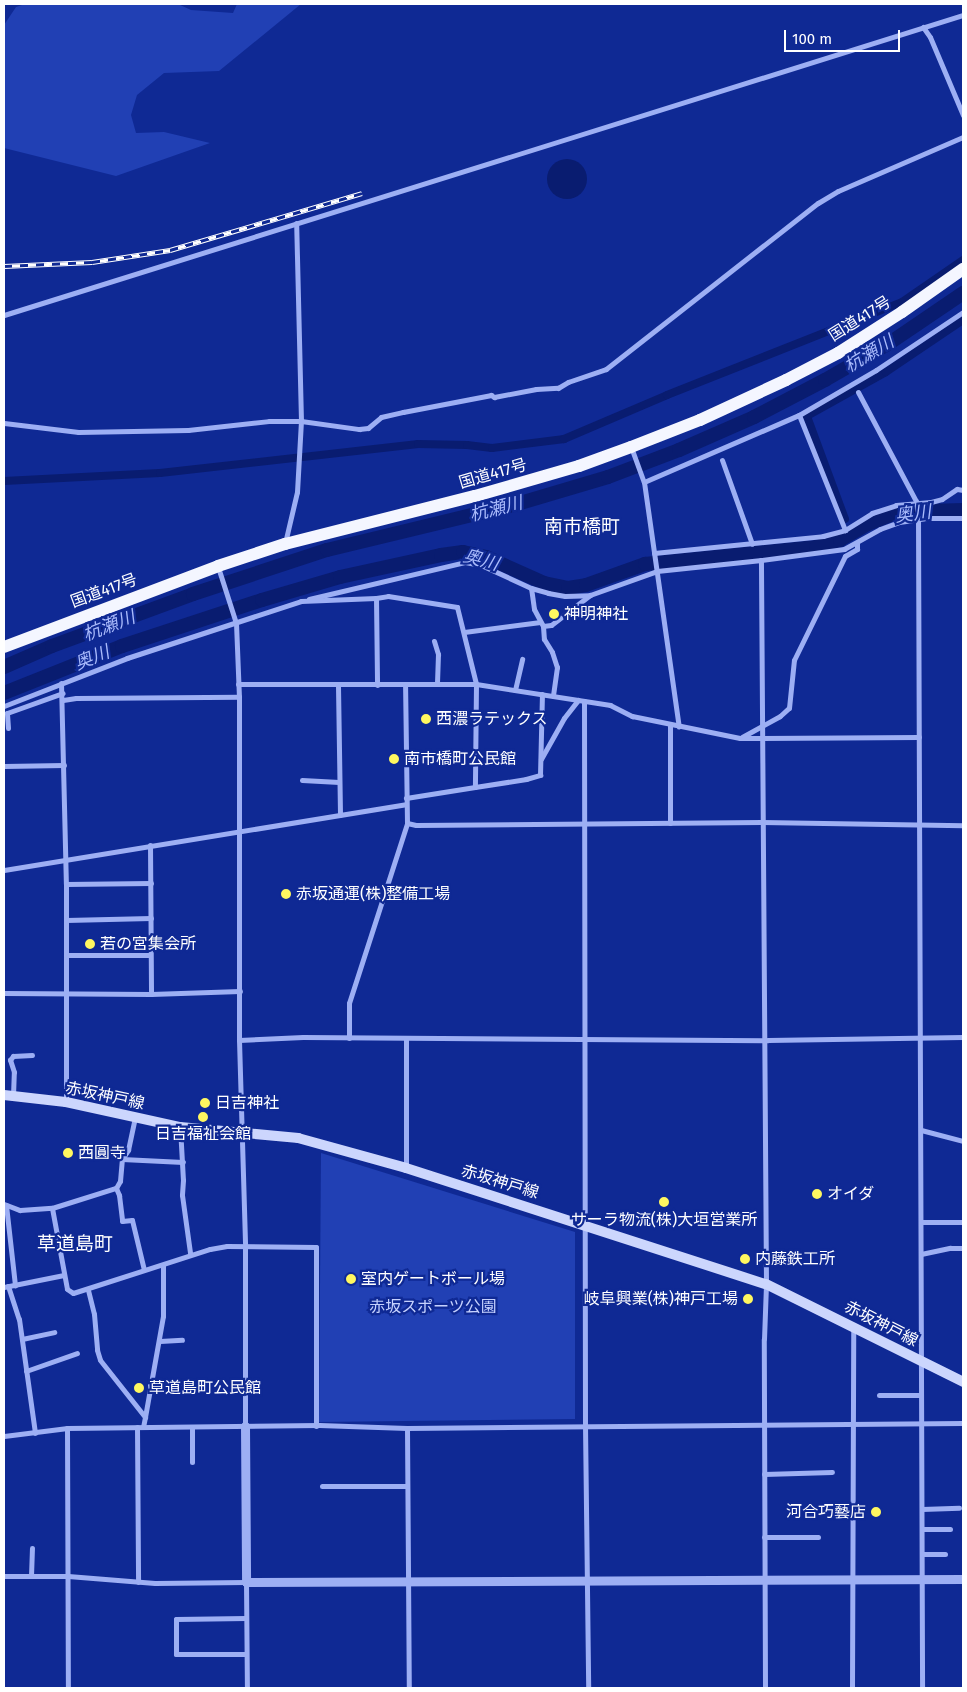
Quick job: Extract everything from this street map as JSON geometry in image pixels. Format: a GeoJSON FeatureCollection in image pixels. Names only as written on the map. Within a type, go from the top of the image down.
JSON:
{"type":"FeatureCollection","features":[{"type":"Feature","properties":{"kind":"highway","name":"国道417号"},"geometry":{"type":"LineString","coordinates":[[4,647],[219,570],[285,544],[475,496],[632,449],[786,380],[838,352],[902,312],[963,269]]}},
{"type":"Feature","properties":{"kind":"main road","name":"赤坂神戸線"},"geometry":{"type":"LineString","coordinates":[[8,1096],[66,1102],[180,1127],[298,1138],[406,1168],[766,1284],[963,1382]]}},
{"type":"Feature","properties":{"kind":"street"},"geometry":{"type":"LineString","coordinates":[[4,315],[963,16]]}},
{"type":"Feature","properties":{"kind":"street"},"geometry":{"type":"LineString","coordinates":[[923,27],[963,114]]}},
{"type":"Feature","properties":{"kind":"street"},"geometry":{"type":"LineString","coordinates":[[4,423],[88,432],[188,430],[269,421],[301,421],[359,429],[368,428],[381,417],[491,395],[558,388],[568,382],[606,369],[818,203],[838,191],[963,137]]}},
{"type":"Feature","properties":{"kind":"street"},"geometry":{"type":"LineString","coordinates":[[285,544],[297,492],[301,421],[296,223]]}},
{"type":"Feature","properties":{"kind":"street"},"geometry":{"type":"LineString","coordinates":[[643,480],[799,415],[876,370],[963,312]]}},
{"type":"Feature","properties":{"kind":"street"},"geometry":{"type":"LineString","coordinates":[[858,392],[916,501],[918,518],[922,1688]]}},
{"type":"Feature","properties":{"kind":"street"},"geometry":{"type":"LineString","coordinates":[[799,415],[844,530]]}},
{"type":"Feature","properties":{"kind":"street"},"geometry":{"type":"LineString","coordinates":[[632,449],[643,480],[679,727]]}},
{"type":"Feature","properties":{"kind":"street"},"geometry":{"type":"LineString","coordinates":[[722,460],[752,544]]}},
{"type":"Feature","properties":{"kind":"street"},"geometry":{"type":"LineString","coordinates":[[654,553],[823,536],[844,530],[872,513],[896,505],[942,499],[957,490],[963,490]]}},
{"type":"Feature","properties":{"kind":"street"},"geometry":{"type":"LineString","coordinates":[[464,632],[541,624],[551,625],[590,595],[657,570],[761,560],[844,549],[880,529],[899,522],[918,518],[963,518]]}},
{"type":"Feature","properties":{"kind":"street"},"geometry":{"type":"LineString","coordinates":[[740,738],[780,716],[788,708],[794,660],[845,556],[857,549],[857,543]]}},
{"type":"Feature","properties":{"kind":"street"},"geometry":{"type":"LineString","coordinates":[[761,560],[762,1039],[766,1284],[764,1424],[765,1688]]}},
{"type":"Feature","properties":{"kind":"street"},"geometry":{"type":"LineString","coordinates":[[4,706],[194,634],[236,623],[301,601],[465,562],[482,565],[531,588],[565,596],[590,595]]}},
{"type":"Feature","properties":{"kind":"street"},"geometry":{"type":"LineString","coordinates":[[219,570],[236,623],[239,697],[239,1040],[245,1247],[247,1688]]}},
{"type":"Feature","properties":{"kind":"street"},"geometry":{"type":"LineString","coordinates":[[531,588],[534,610],[541,624],[544,638],[552,652],[556,667],[553,696]]}},
{"type":"Feature","properties":{"kind":"street"},"geometry":{"type":"LineString","coordinates":[[301,601],[388,596],[457,607],[476,684],[475,787]]}},
{"type":"Feature","properties":{"kind":"street"},"geometry":{"type":"LineString","coordinates":[[376,598],[377,685]]}},
{"type":"Feature","properties":{"kind":"street"},"geometry":{"type":"LineString","coordinates":[[434,641],[438,654],[438,684]]}},
{"type":"Feature","properties":{"kind":"street"},"geometry":{"type":"LineString","coordinates":[[515,690],[522,659]]}},
{"type":"Feature","properties":{"kind":"street"},"geometry":{"type":"LineString","coordinates":[[61,683],[63,693],[66,884],[66,1102]]}},
{"type":"Feature","properties":{"kind":"street"},"geometry":{"type":"LineString","coordinates":[[238,684],[338,686],[476,684],[610,705],[632,716],[740,738],[919,737]]}},
{"type":"Feature","properties":{"kind":"street"},"geometry":{"type":"LineString","coordinates":[[349,1038],[349,1003],[407,823],[406,684]]}},
{"type":"Feature","properties":{"kind":"street"},"geometry":{"type":"LineString","coordinates":[[338,686],[340,815]]}},
{"type":"Feature","properties":{"kind":"street"},"geometry":{"type":"LineString","coordinates":[[8,728],[7,713],[63,693]]}},
{"type":"Feature","properties":{"kind":"street"},"geometry":{"type":"LineString","coordinates":[[4,870],[340,815],[475,787],[526,780],[540,775],[542,694]]}},
{"type":"Feature","properties":{"kind":"street"},"geometry":{"type":"LineString","coordinates":[[63,700],[76,698],[239,697]]}},
{"type":"Feature","properties":{"kind":"street"},"geometry":{"type":"LineString","coordinates":[[541,760],[564,718],[578,700]]}},
{"type":"Feature","properties":{"kind":"street"},"geometry":{"type":"LineString","coordinates":[[584,701],[584,1224],[588,1688]]}},
{"type":"Feature","properties":{"kind":"street"},"geometry":{"type":"LineString","coordinates":[[670,725],[670,823]]}},
{"type":"Feature","properties":{"kind":"street"},"geometry":{"type":"LineString","coordinates":[[4,766],[64,765]]}},
{"type":"Feature","properties":{"kind":"street"},"geometry":{"type":"LineString","coordinates":[[302,780],[339,782]]}},
{"type":"Feature","properties":{"kind":"street"},"geometry":{"type":"LineString","coordinates":[[407,823],[416,825],[762,822],[963,825]]}},
{"type":"Feature","properties":{"kind":"street"},"geometry":{"type":"LineString","coordinates":[[150,845],[151,994]]}},
{"type":"Feature","properties":{"kind":"street"},"geometry":{"type":"LineString","coordinates":[[66,884],[151,883]]}},
{"type":"Feature","properties":{"kind":"street"},"geometry":{"type":"LineString","coordinates":[[66,920],[151,918]]}},
{"type":"Feature","properties":{"kind":"street"},"geometry":{"type":"LineString","coordinates":[[66,955],[150,954]]}},
{"type":"Feature","properties":{"kind":"street"},"geometry":{"type":"LineString","coordinates":[[4,994],[151,994],[240,991]]}},
{"type":"Feature","properties":{"kind":"street"},"geometry":{"type":"LineString","coordinates":[[239,1040],[349,1038],[963,1038]]}},
{"type":"Feature","properties":{"kind":"street"},"geometry":{"type":"LineString","coordinates":[[406,1038],[406,1168]]}},
{"type":"Feature","properties":{"kind":"street"},"geometry":{"type":"LineString","coordinates":[[8,1096],[14,1072],[10,1060],[13,1056],[32,1055]]}},
{"type":"Feature","properties":{"kind":"street"},"geometry":{"type":"LineString","coordinates":[[15,1285],[5,1204],[20,1210],[52,1208],[116,1188],[120,1182],[122,1159],[128,1150],[135,1118]]}},
{"type":"Feature","properties":{"kind":"street"},"geometry":{"type":"LineString","coordinates":[[180,1127],[183,1162],[182,1195],[190,1253]]}},
{"type":"Feature","properties":{"kind":"street"},"geometry":{"type":"LineString","coordinates":[[921,1130],[963,1141]]}},
{"type":"Feature","properties":{"kind":"street"},"geometry":{"type":"LineString","coordinates":[[122,1159],[183,1162]]}},
{"type":"Feature","properties":{"kind":"street"},"geometry":{"type":"LineString","coordinates":[[116,1188],[119,1195],[122,1221],[132,1220],[144,1270]]}},
{"type":"Feature","properties":{"kind":"street"},"geometry":{"type":"LineString","coordinates":[[52,1208],[67,1289],[73,1293],[88,1290],[163,1265],[190,1253],[228,1246],[316,1247],[316,1426]]}},
{"type":"Feature","properties":{"kind":"street"},"geometry":{"type":"LineString","coordinates":[[921,1222],[963,1222]]}},
{"type":"Feature","properties":{"kind":"street"},"geometry":{"type":"LineString","coordinates":[[921,1254],[950,1248],[963,1248]]}},
{"type":"Feature","properties":{"kind":"street"},"geometry":{"type":"LineString","coordinates":[[138,1582],[140,1427],[145,1417],[160,1341],[163,1316],[163,1265]]}},
{"type":"Feature","properties":{"kind":"street"},"geometry":{"type":"LineString","coordinates":[[35,1433],[19,1319],[6,1287],[64,1275]]}},
{"type":"Feature","properties":{"kind":"street"},"geometry":{"type":"LineString","coordinates":[[88,1290],[94,1314],[96,1350],[100,1360],[145,1417]]}},
{"type":"Feature","properties":{"kind":"street"},"geometry":{"type":"LineString","coordinates":[[852,1688],[853,1326]]}},
{"type":"Feature","properties":{"kind":"street"},"geometry":{"type":"LineString","coordinates":[[22,1338],[54,1332]]}},
{"type":"Feature","properties":{"kind":"street"},"geometry":{"type":"LineString","coordinates":[[160,1341],[182,1340]]}},
{"type":"Feature","properties":{"kind":"street"},"geometry":{"type":"LineString","coordinates":[[26,1371],[77,1353]]}},
{"type":"Feature","properties":{"kind":"street"},"geometry":{"type":"LineString","coordinates":[[150,1385],[183,1382]]}},
{"type":"Feature","properties":{"kind":"street"},"geometry":{"type":"LineString","coordinates":[[879,1395],[921,1396]]}},
{"type":"Feature","properties":{"kind":"street"},"geometry":{"type":"LineString","coordinates":[[4,1436],[67,1428],[140,1427],[316,1426],[408,1428],[963,1423]]}},
{"type":"Feature","properties":{"kind":"street"},"geometry":{"type":"LineString","coordinates":[[192,1427],[192,1462]]}},
{"type":"Feature","properties":{"kind":"street"},"geometry":{"type":"LineString","coordinates":[[67,1428],[68,1688]]}},
{"type":"Feature","properties":{"kind":"street"},"geometry":{"type":"LineString","coordinates":[[408,1428],[409,1688]]}},
{"type":"Feature","properties":{"kind":"street"},"geometry":{"type":"LineString","coordinates":[[764,1474],[832,1472]]}},
{"type":"Feature","properties":{"kind":"street"},"geometry":{"type":"LineString","coordinates":[[322,1486],[407,1486]]}},
{"type":"Feature","properties":{"kind":"street"},"geometry":{"type":"LineString","coordinates":[[922,1509],[959,1508]]}},
{"type":"Feature","properties":{"kind":"street"},"geometry":{"type":"LineString","coordinates":[[922,1529],[950,1529]]}},
{"type":"Feature","properties":{"kind":"street"},"geometry":{"type":"LineString","coordinates":[[764,1537],[818,1537]]}},
{"type":"Feature","properties":{"kind":"street"},"geometry":{"type":"LineString","coordinates":[[31,1576],[32,1548]]}},
{"type":"Feature","properties":{"kind":"street"},"geometry":{"type":"LineString","coordinates":[[922,1554],[945,1554]]}},
{"type":"Feature","properties":{"kind":"street"},"geometry":{"type":"LineString","coordinates":[[4,1576],[68,1576],[138,1582],[963,1579]]}},
{"type":"Feature","properties":{"kind":"street"},"geometry":{"type":"LineString","coordinates":[[246,1618],[176,1619],[176,1654],[246,1654]]}},
{"type":"Feature","properties":{"kind":"green space"},"geometry":{"type":"Polygon","coordinates":[[[25,4],[178,4],[191,10],[233,13],[237,4],[301,4],[219,71],[164,73],[137,95],[131,115],[136,133],[164,132],[210,143],[116,176],[4,148],[4,25],[16,7],[25,4]]]}},
{"type":"Feature","properties":{"kind":"green space","name":"赤坂スポーツ公園"},"geometry":{"type":"Polygon","coordinates":[[[321,1153],[575,1232],[575,1419],[319,1422],[321,1153]]]}},
{"type":"Feature","properties":{"kind":"shaded area"},"geometry":{"type":"Polygon","coordinates":[[[571,159],[578,162],[584,168],[587,179],[586,187],[578,196],[571,199],[563,199],[556,196],[548,187],[547,175],[550,168],[559,160],[571,159]]]}},
{"type":"Feature","properties":{"kind":"waterway"},"geometry":{"type":"LineString","coordinates":[[4,481],[160,473],[418,444],[467,445],[492,448],[564,439],[667,395],[902,302],[963,260]]}},
{"type":"Feature","properties":{"kind":"waterway","name":"杭瀬川"},"geometry":{"type":"LineString","coordinates":[[4,667],[52,646],[193,594],[327,550],[517,504],[608,477],[679,450],[754,417],[825,380],[891,342],[963,293]]}},
{"type":"Feature","properties":{"kind":"waterway"},"geometry":{"type":"LineString","coordinates":[[845,519],[807,416],[886,372],[963,320]]}},
{"type":"Feature","properties":{"kind":"waterway","name":"奥川"},"geometry":{"type":"LineString","coordinates":[[4,693],[122,646],[262,600],[340,577],[441,555],[463,552],[486,557],[544,583],[568,588],[586,585],[645,564],[816,547],[840,540],[868,524],[897,512],[963,510]]}},
{"type":"Feature","properties":{"kind":"railway"},"geometry":{"type":"LineString","coordinates":[[4,266],[92,262],[170,250],[362,193]]}},
{"type":"Feature","properties":{"kind":"place","name":"神明神社"},"geometry":{"type":"Point","coordinates":[554,614]}},
{"type":"Feature","properties":{"kind":"place","name":"西濃ラテックス"},"geometry":{"type":"Point","coordinates":[426,719]}},
{"type":"Feature","properties":{"kind":"place","name":"南市橋町公民館"},"geometry":{"type":"Point","coordinates":[394,759]}},
{"type":"Feature","properties":{"kind":"place","name":"赤坂通運(株)整備工場"},"geometry":{"type":"Point","coordinates":[286,894]}},
{"type":"Feature","properties":{"kind":"place","name":"若の宮集会所"},"geometry":{"type":"Point","coordinates":[90,944]}},
{"type":"Feature","properties":{"kind":"place","name":"日吉神社"},"geometry":{"type":"Point","coordinates":[205,1103]}},
{"type":"Feature","properties":{"kind":"place","name":"日吉福祉会館"},"geometry":{"type":"Point","coordinates":[203,1117]}},
{"type":"Feature","properties":{"kind":"place","name":"西圓寺"},"geometry":{"type":"Point","coordinates":[68,1153]}},
{"type":"Feature","properties":{"kind":"place","name":"オイダ"},"geometry":{"type":"Point","coordinates":[817,1194]}},
{"type":"Feature","properties":{"kind":"place","name":"サーラ物流(株)大垣営業所"},"geometry":{"type":"Point","coordinates":[664,1202]}},
{"type":"Feature","properties":{"kind":"place","name":"内藤鉄工所"},"geometry":{"type":"Point","coordinates":[745,1259]}},
{"type":"Feature","properties":{"kind":"place","name":"室内ゲートボール場"},"geometry":{"type":"Point","coordinates":[351,1279]}},
{"type":"Feature","properties":{"kind":"place","name":"岐阜興業(株)神戸工場"},"geometry":{"type":"Point","coordinates":[748,1299]}},
{"type":"Feature","properties":{"kind":"place","name":"草道島町公民館"},"geometry":{"type":"Point","coordinates":[139,1388]}},
{"type":"Feature","properties":{"kind":"place","name":"河合巧藝店"},"geometry":{"type":"Point","coordinates":[876,1512]}},
{"type":"Feature","properties":{"kind":"district","name":"南市橋町"},"geometry":{"type":"Point","coordinates":[582,527]}},
{"type":"Feature","properties":{"kind":"district","name":"草道島町"},"geometry":{"type":"Point","coordinates":[75,1244]}}]}
